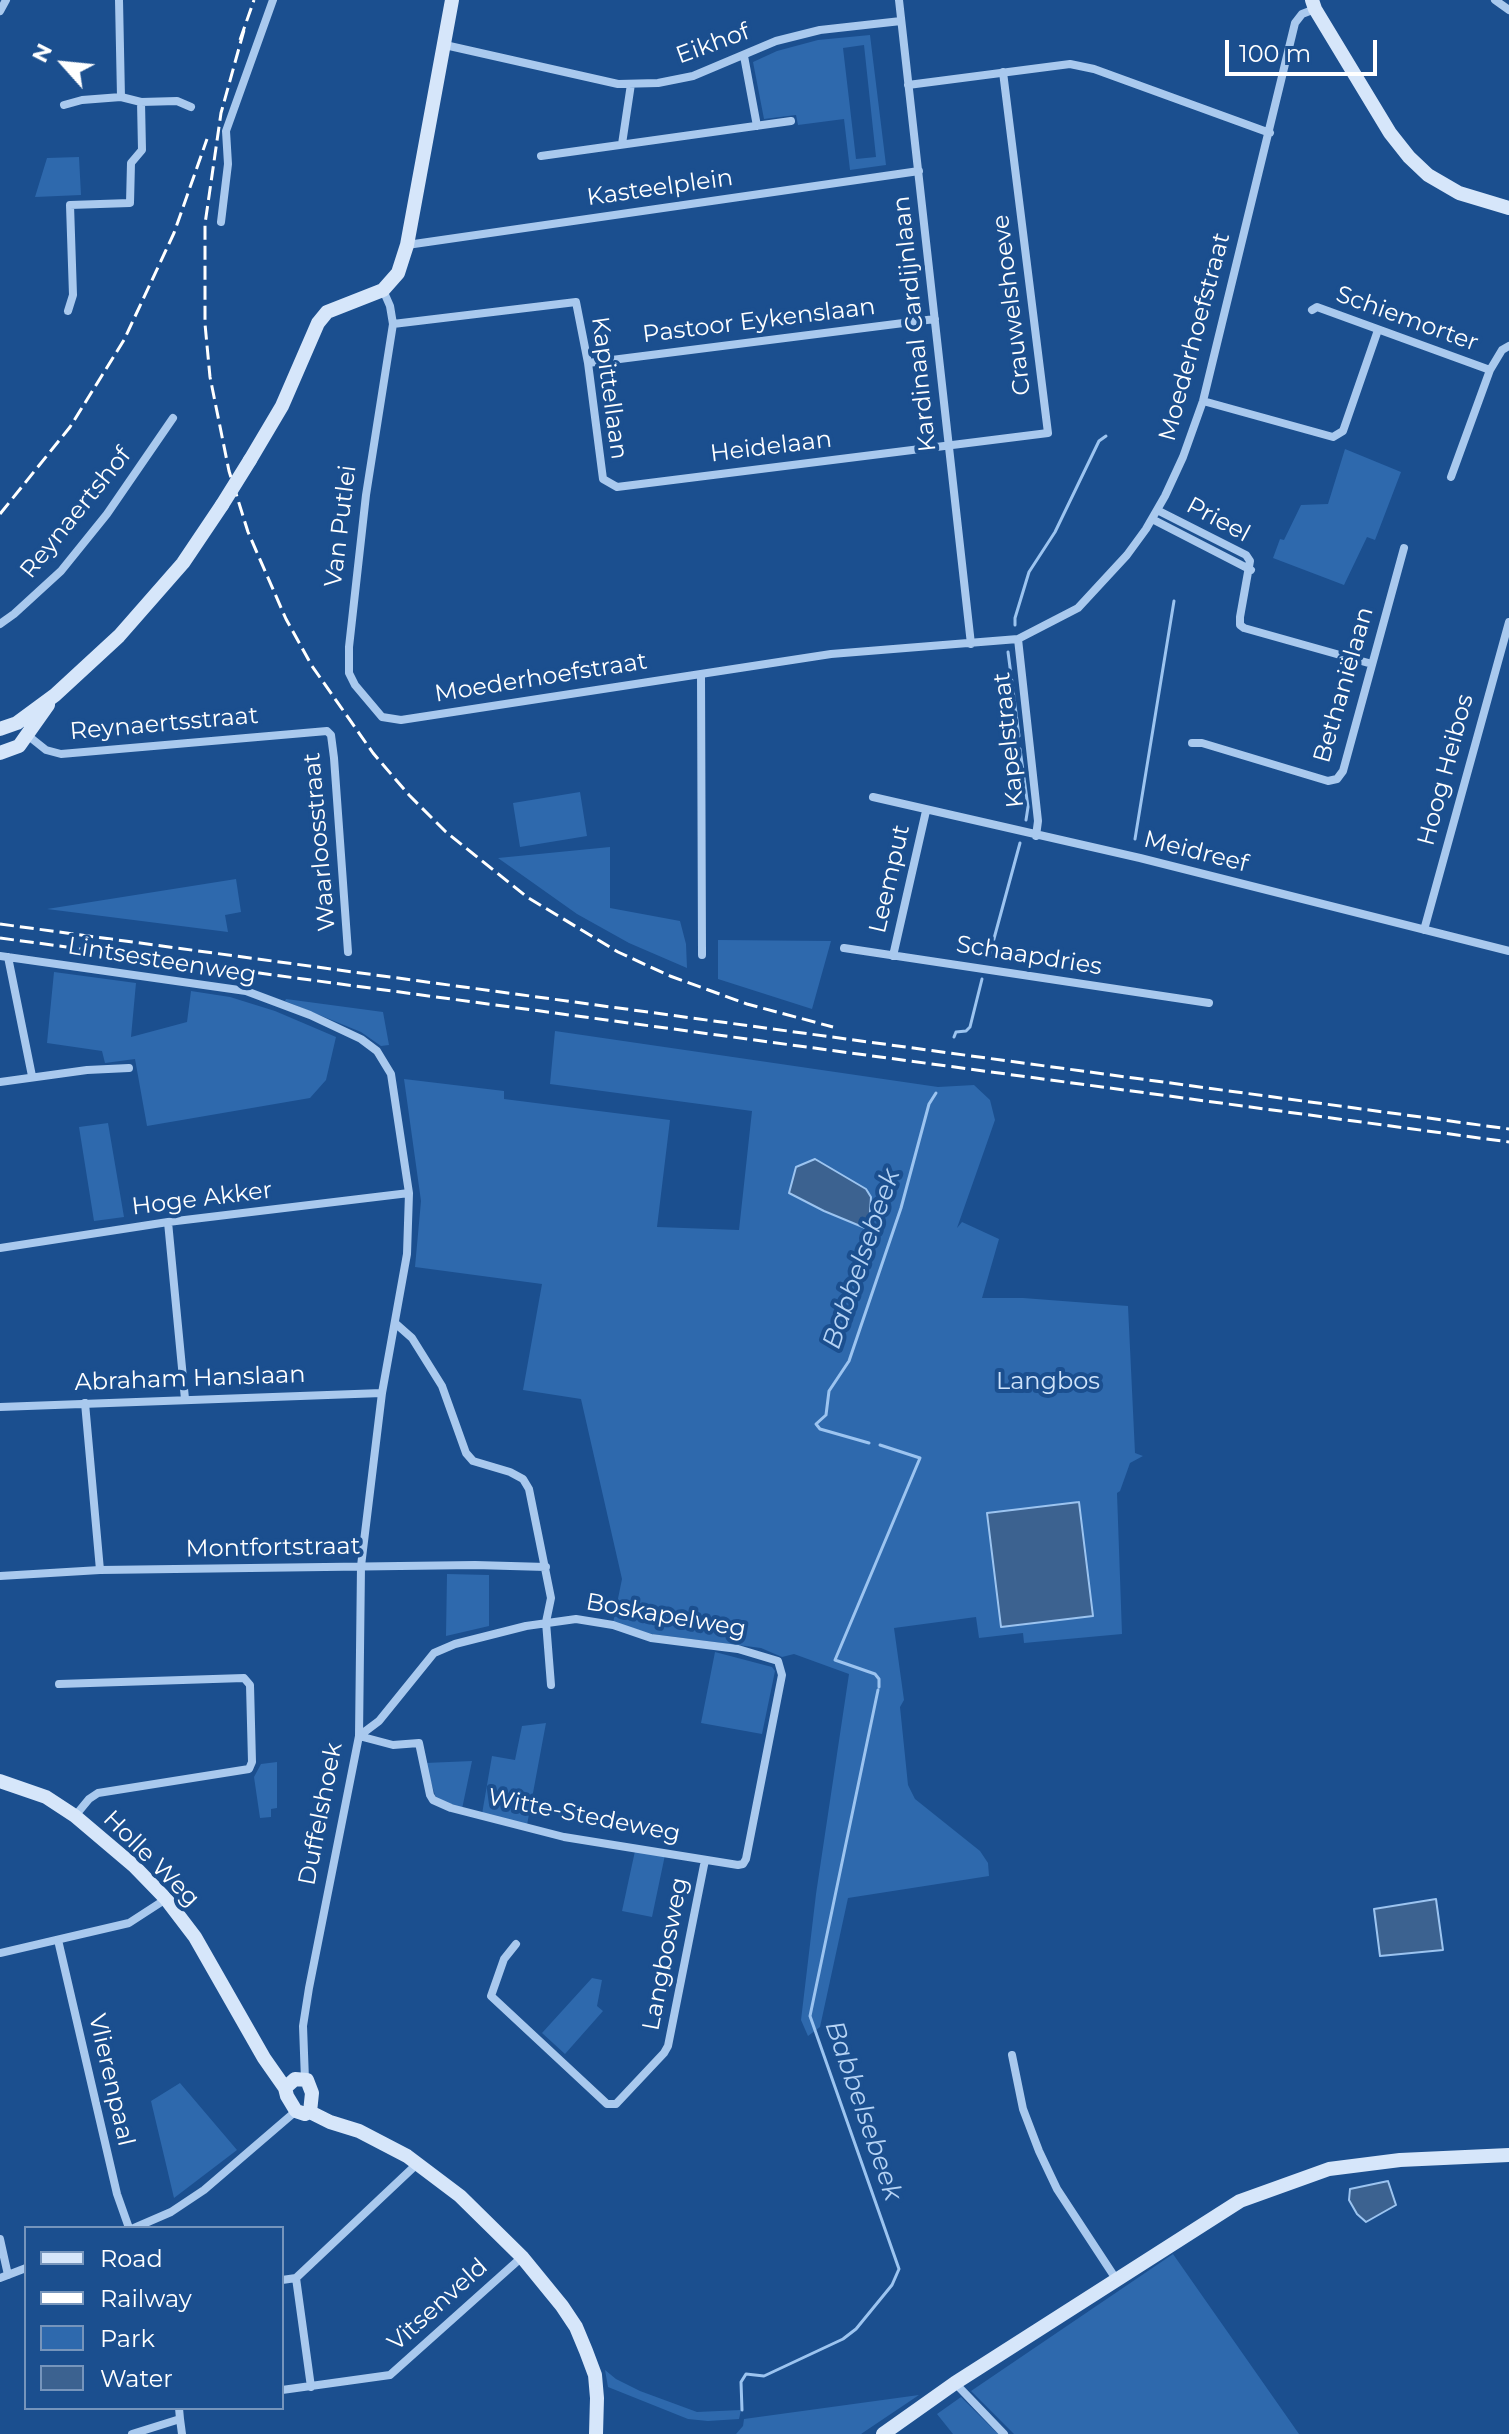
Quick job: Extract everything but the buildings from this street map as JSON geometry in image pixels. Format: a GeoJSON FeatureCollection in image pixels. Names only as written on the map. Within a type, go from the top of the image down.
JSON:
{"type":"FeatureCollection","features":[{"type":"Feature","properties":{"kind":"street"},"geometry":{"type":"LineString","coordinates":[[0,11],[6,0]]}},
{"type":"Feature","properties":{"kind":"street"},"geometry":{"type":"LineString","coordinates":[[119,0],[121,97]]}},
{"type":"Feature","properties":{"kind":"street"},"geometry":{"type":"LineString","coordinates":[[221,222],[228,164],[226,131],[273,0]]}},
{"type":"Feature","properties":{"kind":"street"},"geometry":{"type":"LineString","coordinates":[[0,729],[17,723],[55,695],[119,636],[152,600],[183,563],[250,460],[282,406],[318,323],[327,312],[383,290],[398,273],[407,245],[452,0]]}},
{"type":"Feature","properties":{"kind":"street","name":"Kardinaal Cardijnlaan"},"geometry":{"type":"LineString","coordinates":[[899,0],[971,644]]}},
{"type":"Feature","properties":{"kind":"street"},"geometry":{"type":"LineString","coordinates":[[1495,0],[1509,10]]}},
{"type":"Feature","properties":{"kind":"street"},"geometry":{"type":"LineString","coordinates":[[1313,4],[1390,133],[1409,157],[1428,175],[1459,193],[1509,208]]}},
{"type":"Feature","properties":{"kind":"street","name":"Moederhoefstraat"},"geometry":{"type":"LineString","coordinates":[[387,720],[831,654],[1018,639],[1078,608],[1127,555],[1155,515],[1183,457],[1203,401],[1295,23],[1313,4]]}},
{"type":"Feature","properties":{"kind":"street","name":"Eikhof"},"geometry":{"type":"LineString","coordinates":[[445,45],[618,84],[658,83],[693,76],[776,41],[820,30],[901,21]]}},
{"type":"Feature","properties":{"kind":"street"},"geometry":{"type":"LineString","coordinates":[[744,56],[757,126]]}},
{"type":"Feature","properties":{"kind":"street"},"geometry":{"type":"LineString","coordinates":[[908,85],[1070,64],[1094,69],[1270,133]]}},
{"type":"Feature","properties":{"kind":"street","name":"Crauwelshoeve"},"geometry":{"type":"LineString","coordinates":[[947,445],[1048,433],[1003,72]]}},
{"type":"Feature","properties":{"kind":"street"},"geometry":{"type":"LineString","coordinates":[[622,144],[631,84]]}},
{"type":"Feature","properties":{"kind":"street"},"geometry":{"type":"LineString","coordinates":[[64,105],[82,100],[121,97],[141,102],[177,101],[191,107]]}},
{"type":"Feature","properties":{"kind":"street"},"geometry":{"type":"LineString","coordinates":[[68,311],[73,295],[70,205],[130,203],[131,163],[142,150],[141,102]]}},
{"type":"Feature","properties":{"kind":"street"},"geometry":{"type":"LineString","coordinates":[[541,156],[791,121]]}},
{"type":"Feature","properties":{"kind":"street","name":"Kasteelplein"},"geometry":{"type":"LineString","coordinates":[[407,245],[919,171]]}},
{"type":"Feature","properties":{"kind":"street","name":"Van Putlei"},"geometry":{"type":"LineString","coordinates":[[383,290],[393,324],[366,495],[349,647],[349,673],[376,713],[387,720]]}},
{"type":"Feature","properties":{"kind":"street","name":"Kapittellaan"},"geometry":{"type":"LineString","coordinates":[[393,324],[576,302],[588,363],[603,479]]}},
{"type":"Feature","properties":{"kind":"street","name":"Schiemorter"},"geometry":{"type":"LineString","coordinates":[[1312,310],[1317,307],[1490,370]]}},
{"type":"Feature","properties":{"kind":"street","name":"Pastoor Eykenslaan"},"geometry":{"type":"LineString","coordinates":[[588,363],[935,319]]}},
{"type":"Feature","properties":{"kind":"street"},"geometry":{"type":"LineString","coordinates":[[1203,401],[1333,437],[1343,431],[1378,330]]}},
{"type":"Feature","properties":{"kind":"street"},"geometry":{"type":"LineString","coordinates":[[1451,477],[1490,370],[1506,348]]}},
{"type":"Feature","properties":{"kind":"street","name":"Reynaertshof"},"geometry":{"type":"LineString","coordinates":[[0,624],[61,571],[107,514],[173,418]]}},
{"type":"Feature","properties":{"kind":"street","name":"Heidelaan"},"geometry":{"type":"LineString","coordinates":[[603,479],[617,487],[947,445]]}},
{"type":"Feature","properties":{"kind":"street","name":"Prieel"},"geometry":{"type":"LineString","coordinates":[[1155,515],[1246,555],[1251,570],[1240,617],[1240,625],[1244,628],[1372,664]]}},
{"type":"Feature","properties":{"kind":"street","name":"Bethaniëlaan"},"geometry":{"type":"LineString","coordinates":[[1192,743],[1202,743],[1328,781],[1337,779],[1343,771],[1404,548]]}},
{"type":"Feature","properties":{"kind":"street","name":"Hoog Heibos"},"geometry":{"type":"LineString","coordinates":[[1424,930],[1509,622]]}},
{"type":"Feature","properties":{"kind":"street","name":"Kapelstraat"},"geometry":{"type":"LineString","coordinates":[[1018,639],[1038,821],[1036,836]]}},
{"type":"Feature","properties":{"kind":"street"},"geometry":{"type":"LineString","coordinates":[[701,674],[702,955]]}},
{"type":"Feature","properties":{"kind":"street"},"geometry":{"type":"LineString","coordinates":[[0,753],[14,750],[28,736],[55,695]]}},
{"type":"Feature","properties":{"kind":"street","name":"Reynaertsstraat"},"geometry":{"type":"LineString","coordinates":[[17,723],[46,750],[61,754],[327,731]]}},
{"type":"Feature","properties":{"kind":"street","name":"Waarloosstraat"},"geometry":{"type":"LineString","coordinates":[[327,731],[331,735],[334,758],[348,952]]}},
{"type":"Feature","properties":{"kind":"street","name":"Meidreef"},"geometry":{"type":"LineString","coordinates":[[873,797],[1140,858],[1509,951]]}},
{"type":"Feature","properties":{"kind":"street","name":"Leemput"},"geometry":{"type":"LineString","coordinates":[[893,956],[926,811]]}},
{"type":"Feature","properties":{"kind":"street","name":"Schaapdries"},"geometry":{"type":"LineString","coordinates":[[844,948],[1209,1003]]}},
{"type":"Feature","properties":{"kind":"street"},"geometry":{"type":"LineString","coordinates":[[4,957],[32,1076]]}},
{"type":"Feature","properties":{"kind":"street","name":"Lintsesteenweg"},"geometry":{"type":"LineString","coordinates":[[4,957],[246,991],[357,1037],[377,1051],[391,1074],[409,1193]]}},
{"type":"Feature","properties":{"kind":"street"},"geometry":{"type":"LineString","coordinates":[[0,1082],[32,1076],[129,1068]]}},
{"type":"Feature","properties":{"kind":"street"},"geometry":{"type":"LineString","coordinates":[[359,1736],[361,1566],[382,1393],[407,1254],[409,1193]]}},
{"type":"Feature","properties":{"kind":"street","name":"Hoge Akker"},"geometry":{"type":"LineString","coordinates":[[0,1248],[168,1222],[409,1193]]}},
{"type":"Feature","properties":{"kind":"street"},"geometry":{"type":"LineString","coordinates":[[168,1222],[185,1399]]}},
{"type":"Feature","properties":{"kind":"street"},"geometry":{"type":"LineString","coordinates":[[395,1323],[412,1338],[442,1386],[466,1453],[473,1461],[523,1479],[529,1489],[551,1598],[546,1622],[551,1685]]}},
{"type":"Feature","properties":{"kind":"street","name":"Abraham Hanslaan"},"geometry":{"type":"LineString","coordinates":[[0,1407],[382,1393]]}},
{"type":"Feature","properties":{"kind":"street"},"geometry":{"type":"LineString","coordinates":[[85,1403],[100,1570]]}},
{"type":"Feature","properties":{"kind":"street","name":"Montfortstraat"},"geometry":{"type":"LineString","coordinates":[[0,1576],[100,1570],[546,1567]]}},
{"type":"Feature","properties":{"kind":"street","name":"Boskapelweg"},"geometry":{"type":"LineString","coordinates":[[546,1622],[576,1619],[613,1625],[651,1638],[738,1649],[778,1661]]}},
{"type":"Feature","properties":{"kind":"street","name":"Duffelshoek"},"geometry":{"type":"LineString","coordinates":[[303,2111],[312,2093],[305,2080],[303,2026],[359,1736],[379,1721],[434,1653],[455,1644],[546,1622]]}},
{"type":"Feature","properties":{"kind":"street","name":"Langbosweg"},"geometry":{"type":"LineString","coordinates":[[516,1944],[504,1959],[491,1996],[607,2104],[616,2104],[666,2050],[705,1860],[738,1865],[746,1859],[782,1675],[778,1661]]}},
{"type":"Feature","properties":{"kind":"street"},"geometry":{"type":"LineString","coordinates":[[59,1684],[244,1678],[250,1685],[252,1762],[246,1771],[98,1793],[75,1816]]}},
{"type":"Feature","properties":{"kind":"street","name":"Witte-Stedeweg"},"geometry":{"type":"LineString","coordinates":[[359,1736],[393,1745],[419,1743],[430,1795],[433,1800],[451,1808],[564,1837],[705,1860]]}},
{"type":"Feature","properties":{"kind":"street","name":"Holle Weg"},"geometry":{"type":"LineString","coordinates":[[0,1781],[46,1797],[75,1816],[134,1866],[166,1899],[195,1937],[264,2058],[285,2088]]}},
{"type":"Feature","properties":{"kind":"street"},"geometry":{"type":"LineString","coordinates":[[0,1953],[133,1922],[166,1899]]}},
{"type":"Feature","properties":{"kind":"street","name":"Vlierenpaal"},"geometry":{"type":"LineString","coordinates":[[58,1940],[117,2194],[130,2226]]}},
{"type":"Feature","properties":{"kind":"street"},"geometry":{"type":"LineString","coordinates":[[1012,2055],[1023,2109],[1039,2151],[1057,2189],[1116,2279]]}},
{"type":"Feature","properties":{"kind":"street"},"geometry":{"type":"LineString","coordinates":[[305,2080],[295,2079],[285,2088],[287,2096],[303,2111],[372,2137],[418,2163],[466,2202],[522,2257],[576,2327],[595,2375],[596,2434]]}},
{"type":"Feature","properties":{"kind":"street"},"geometry":{"type":"LineString","coordinates":[[136,2226],[171,2212],[204,2190],[303,2111]]}},
{"type":"Feature","properties":{"kind":"street"},"geometry":{"type":"LineString","coordinates":[[883,2434],[955,2383],[1240,2201],[1329,2169],[1400,2160],[1509,2155]]}},
{"type":"Feature","properties":{"kind":"street"},"geometry":{"type":"LineString","coordinates":[[284,2280],[296,2278],[418,2163]]}},
{"type":"Feature","properties":{"kind":"street"},"geometry":{"type":"LineString","coordinates":[[0,2239],[4,2276],[24,2269]]}},
{"type":"Feature","properties":{"kind":"street","name":"Vitsenveld"},"geometry":{"type":"LineString","coordinates":[[284,2390],[390,2375],[522,2257]]}},
{"type":"Feature","properties":{"kind":"street"},"geometry":{"type":"LineString","coordinates":[[296,2278],[311,2387]]}},
{"type":"Feature","properties":{"kind":"street"},"geometry":{"type":"LineString","coordinates":[[955,2383],[1004,2434]]}},
{"type":"Feature","properties":{"kind":"street"},"geometry":{"type":"LineString","coordinates":[[179,2410],[182,2434]]}},
{"type":"Feature","properties":{"kind":"street"},"geometry":{"type":"LineString","coordinates":[[132,2434],[180,2419]]}},
{"type":"Feature","properties":{"kind":"green space"},"geometry":{"type":"Polygon","coordinates":[[[870,35],[886,165],[850,170],[844,119],[798,125],[796,115],[764,119],[753,62],[777,51],[818,40],[870,35]],[[864,45],[843,48],[856,159],[876,157],[864,45]]]}},
{"type":"Feature","properties":{"kind":"green space"},"geometry":{"type":"Polygon","coordinates":[[[79,157],[81,195],[35,197],[47,158],[79,157]]]}},
{"type":"Feature","properties":{"kind":"green space"},"geometry":{"type":"Polygon","coordinates":[[[1345,449],[1401,472],[1375,540],[1367,537],[1344,585],[1273,558],[1280,539],[1284,540],[1301,505],[1328,504],[1345,449]]]}},
{"type":"Feature","properties":{"kind":"green space"},"geometry":{"type":"Polygon","coordinates":[[[580,792],[587,836],[520,847],[513,803],[580,792]]]}},
{"type":"Feature","properties":{"kind":"green space"},"geometry":{"type":"Polygon","coordinates":[[[610,847],[610,908],[680,921],[686,944],[687,968],[629,943],[577,914],[498,858],[610,847]]]}},
{"type":"Feature","properties":{"kind":"green space"},"geometry":{"type":"Polygon","coordinates":[[[236,879],[241,912],[225,915],[228,932],[47,909],[236,879]]]}},
{"type":"Feature","properties":{"kind":"green space"},"geometry":{"type":"Polygon","coordinates":[[[718,940],[831,941],[812,1009],[718,979],[718,940]]]}},
{"type":"Feature","properties":{"kind":"green space"},"geometry":{"type":"Polygon","coordinates":[[[54,972],[136,983],[131,1037],[187,1022],[191,991],[230,997],[275,1011],[336,1037],[326,1080],[310,1098],[147,1126],[135,1059],[105,1063],[102,1051],[47,1043],[54,972]]]}},
{"type":"Feature","properties":{"kind":"green space"},"geometry":{"type":"Polygon","coordinates":[[[286,999],[383,1012],[389,1045],[381,1046],[361,1032],[286,999]]]}},
{"type":"Feature","properties":{"kind":"green space","name":"Langbos"},"geometry":{"type":"Polygon","coordinates":[[[555,1031],[938,1087],[974,1085],[990,1100],[995,1120],[957,1228],[962,1222],[999,1239],[982,1298],[1128,1306],[1135,1453],[1143,1456],[1130,1463],[1117,1493],[1122,1634],[1024,1643],[1023,1633],[979,1638],[976,1617],[894,1628],[904,1700],[900,1707],[908,1785],[915,1799],[980,1851],[988,1863],[989,1876],[848,1898],[820,2027],[808,2036],[801,2020],[816,1894],[849,1674],[794,1654],[782,1657],[761,1648],[652,1634],[613,1623],[622,1579],[581,1399],[523,1390],[542,1284],[415,1267],[421,1201],[404,1079],[504,1091],[504,1099],[670,1120],[657,1227],[739,1230],[752,1111],[550,1084],[555,1031]]]}},
{"type":"Feature","properties":{"kind":"green space"},"geometry":{"type":"Polygon","coordinates":[[[108,1123],[124,1217],[94,1221],[79,1127],[108,1123]]]}},
{"type":"Feature","properties":{"kind":"green space"},"geometry":{"type":"Polygon","coordinates":[[[447,1574],[489,1575],[489,1626],[446,1636],[447,1574]]]}},
{"type":"Feature","properties":{"kind":"green space"},"geometry":{"type":"Polygon","coordinates":[[[715,1652],[772,1667],[775,1671],[762,1734],[701,1723],[715,1652]]]}},
{"type":"Feature","properties":{"kind":"green space"},"geometry":{"type":"Polygon","coordinates":[[[546,1723],[527,1825],[482,1814],[492,1756],[515,1760],[522,1726],[546,1723]]]}},
{"type":"Feature","properties":{"kind":"green space"},"geometry":{"type":"Polygon","coordinates":[[[472,1761],[462,1809],[436,1798],[425,1763],[472,1761]]]}},
{"type":"Feature","properties":{"kind":"green space"},"geometry":{"type":"Polygon","coordinates":[[[277,1762],[277,1808],[271,1809],[271,1817],[260,1818],[254,1777],[261,1764],[277,1762]]]}},
{"type":"Feature","properties":{"kind":"green space"},"geometry":{"type":"Polygon","coordinates":[[[635,1851],[665,1855],[652,1917],[622,1911],[635,1851]]]}},
{"type":"Feature","properties":{"kind":"green space"},"geometry":{"type":"Polygon","coordinates":[[[592,1978],[602,1980],[597,2006],[603,2011],[565,2054],[542,2033],[592,1978]]]}},
{"type":"Feature","properties":{"kind":"green space"},"geometry":{"type":"Polygon","coordinates":[[[180,2083],[237,2150],[174,2198],[151,2101],[180,2083]]]}},
{"type":"Feature","properties":{"kind":"green space"},"geometry":{"type":"Polygon","coordinates":[[[1173,2254],[1299,2434],[1014,2434],[971,2391],[1173,2254]]]}},
{"type":"Feature","properties":{"kind":"green space"},"geometry":{"type":"Polygon","coordinates":[[[605,2370],[640,2391],[697,2412],[741,2410],[739,2419],[688,2419],[608,2387],[605,2370]]]}},
{"type":"Feature","properties":{"kind":"green space"},"geometry":{"type":"Polygon","coordinates":[[[919,2395],[861,2434],[736,2434],[743,2426],[744,2419],[919,2395]]]}},
{"type":"Feature","properties":{"kind":"green space"},"geometry":{"type":"Polygon","coordinates":[[[961,2397],[999,2434],[953,2434],[937,2414],[961,2397]]]}},
{"type":"Feature","properties":{"kind":"water"},"geometry":{"type":"Polygon","coordinates":[[[815,1159],[866,1189],[871,1197],[870,1212],[874,1216],[865,1228],[789,1193],[796,1167],[815,1159]]]}},
{"type":"Feature","properties":{"kind":"water"},"geometry":{"type":"Polygon","coordinates":[[[1079,1502],[1093,1616],[1001,1627],[987,1513],[1079,1502]]]}},
{"type":"Feature","properties":{"kind":"water"},"geometry":{"type":"Polygon","coordinates":[[[1436,1899],[1443,1950],[1380,1956],[1374,1909],[1436,1899]]]}},
{"type":"Feature","properties":{"kind":"water"},"geometry":{"type":"Polygon","coordinates":[[[1388,2181],[1396,2205],[1366,2222],[1349,2200],[1350,2189],[1388,2181]]]}},
{"type":"Feature","properties":{"kind":"waterway","name":"Babbelsebeek"},"geometry":{"type":"LineString","coordinates":[[1015,625],[1029,572],[1055,532],[1099,441],[1106,436]]}},
{"type":"Feature","properties":{"kind":"waterway"},"geometry":{"type":"LineString","coordinates":[[1135,839],[1174,601]]}},
{"type":"Feature","properties":{"kind":"waterway","name":"Babbelsebeek"},"geometry":{"type":"LineString","coordinates":[[1008,652],[1019,736]]}},
{"type":"Feature","properties":{"kind":"waterway","name":"Babbelsebeek"},"geometry":{"type":"LineString","coordinates":[[1020,749],[1028,807],[1026,820]]}},
{"type":"Feature","properties":{"kind":"waterway","name":"Babbelsebeek"},"geometry":{"type":"LineString","coordinates":[[989,957],[1020,843]]}},
{"type":"Feature","properties":{"kind":"waterway","name":"Babbelsebeek"},"geometry":{"type":"LineString","coordinates":[[954,1037],[956,1032],[966,1031],[970,1027],[982,979]]}},
{"type":"Feature","properties":{"kind":"waterway","name":"Babbelsebeek"},"geometry":{"type":"LineString","coordinates":[[869,1443],[820,1429],[816,1424],[826,1415],[829,1391],[849,1361],[901,1208],[929,1104],[936,1093]]}},
{"type":"Feature","properties":{"kind":"waterway","name":"Babbelsebeek"},"geometry":{"type":"LineString","coordinates":[[879,1687],[875,1674],[835,1660],[920,1458],[880,1445]]}},
{"type":"Feature","properties":{"kind":"waterway","name":"Babbelsebeek"},"geometry":{"type":"LineString","coordinates":[[742,2410],[741,2382],[746,2374],[764,2376],[843,2339],[856,2329],[892,2285],[899,2269],[810,2016],[878,1690]]}},
{"type":"Feature","properties":{"kind":"railway"},"geometry":{"type":"LineString","coordinates":[[240,40],[254,0]]}},
{"type":"Feature","properties":{"kind":"railway"},"geometry":{"type":"LineString","coordinates":[[244,30],[221,113],[205,224],[205,324],[210,377],[229,471],[248,532],[286,619],[312,666],[373,753],[409,795],[446,832],[527,897],[618,952],[670,976],[747,1004],[833,1027]]}},
{"type":"Feature","properties":{"kind":"railway"},"geometry":{"type":"LineString","coordinates":[[0,514],[70,427],[124,340],[174,233],[207,139]]}},
{"type":"Feature","properties":{"kind":"railway"},"geometry":{"type":"LineString","coordinates":[[0,924],[1509,1129]]}},
{"type":"Feature","properties":{"kind":"railway"},"geometry":{"type":"LineString","coordinates":[[0,938],[1509,1142]]}}]}
